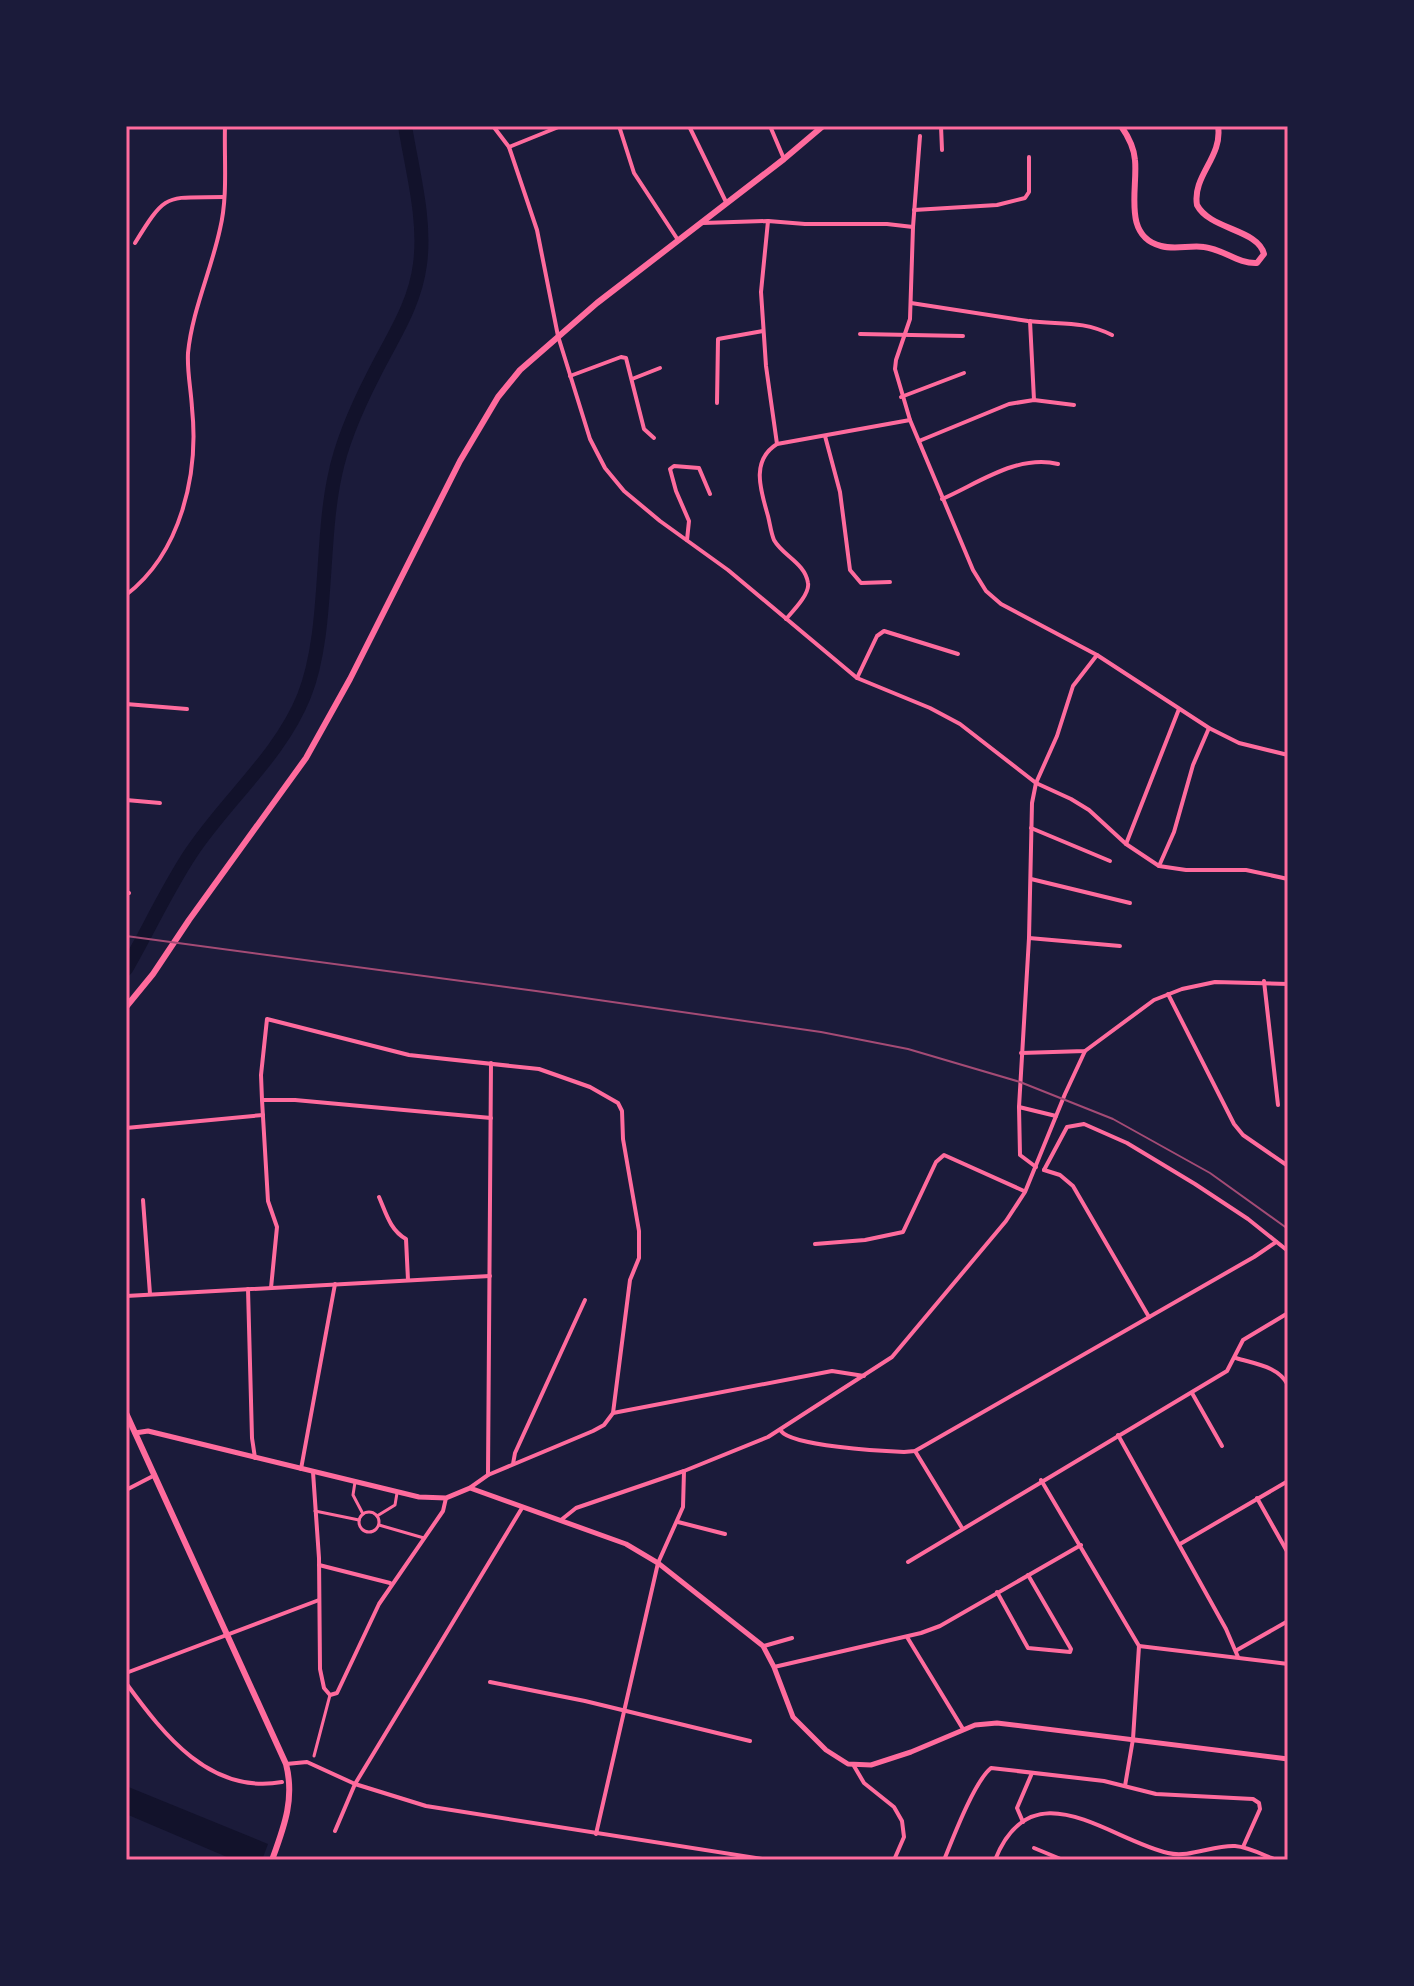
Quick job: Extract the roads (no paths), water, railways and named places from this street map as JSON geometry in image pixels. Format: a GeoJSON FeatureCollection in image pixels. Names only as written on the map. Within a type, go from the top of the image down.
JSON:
{"type":"FeatureCollection","features":[{"type":"Feature","properties":{"kind":"main road"},"geometry":{"type":"LineString","coordinates":[[126,1007],[153,974],[306,758],[484,418],[520,370],[597,303],[823,126]]}},
{"type":"Feature","properties":{"kind":"main road"},"geometry":{"type":"LineString","coordinates":[[1121,126],[1130,139],[1135,159],[1134,216],[1144,236],[1165,247],[1209,247],[1246,263],[1257,263],[1264,254],[1259,243],[1208,218],[1197,205],[1197,191],[1217,149],[1218,126]]}},
{"type":"Feature","properties":{"kind":"main road"},"geometry":{"type":"LineString","coordinates":[[126,1413],[286,1764],[291,1794],[284,1828],[272,1860]]}},
{"type":"Feature","properties":{"kind":"street"},"geometry":{"type":"LineString","coordinates":[[126,595],[143,582],[171,542],[187,491],[193,450],[188,353],[199,301],[221,227],[225,126]]}},
{"type":"Feature","properties":{"kind":"street"},"geometry":{"type":"LineString","coordinates":[[493,126],[509,147],[537,230],[558,336],[590,439],[605,468],[644,509],[687,540],[857,678],[960,724],[1036,783],[1077,803],[1126,844],[1159,866],[1186,870],[1246,870],[1288,879]]}},
{"type":"Feature","properties":{"kind":"street"},"geometry":{"type":"LineString","coordinates":[[509,147],[561,126]]}},
{"type":"Feature","properties":{"kind":"street"},"geometry":{"type":"LineString","coordinates":[[619,126],[634,173],[678,241]]}},
{"type":"Feature","properties":{"kind":"street"},"geometry":{"type":"LineString","coordinates":[[689,126],[726,202]]}},
{"type":"Feature","properties":{"kind":"street"},"geometry":{"type":"LineString","coordinates":[[770,126],[784,159]]}},
{"type":"Feature","properties":{"kind":"street"},"geometry":{"type":"LineString","coordinates":[[941,126],[942,150]]}},
{"type":"Feature","properties":{"kind":"street"},"geometry":{"type":"LineString","coordinates":[[920,136],[911,303],[896,360],[901,397],[973,570],[986,591],[1001,604],[1097,655],[1209,728],[1239,743],[1288,755]]}},
{"type":"Feature","properties":{"kind":"street"},"geometry":{"type":"LineString","coordinates":[[914,210],[997,205],[1025,198],[1029,192],[1029,157]]}},
{"type":"Feature","properties":{"kind":"street"},"geometry":{"type":"LineString","coordinates":[[135,243],[164,202],[176,198],[224,197]]}},
{"type":"Feature","properties":{"kind":"street"},"geometry":{"type":"LineString","coordinates":[[700,223],[768,221],[913,227]]}},
{"type":"Feature","properties":{"kind":"street"},"geometry":{"type":"LineString","coordinates":[[768,221],[761,292],[777,444]]}},
{"type":"Feature","properties":{"kind":"street"},"geometry":{"type":"LineString","coordinates":[[911,303],[1030,321],[1093,326],[1112,335]]}},
{"type":"Feature","properties":{"kind":"street"},"geometry":{"type":"LineString","coordinates":[[1030,321],[1034,400]]}},
{"type":"Feature","properties":{"kind":"street"},"geometry":{"type":"LineString","coordinates":[[717,403],[718,339],[763,331]]}},
{"type":"Feature","properties":{"kind":"street"},"geometry":{"type":"LineString","coordinates":[[860,334],[963,336]]}},
{"type":"Feature","properties":{"kind":"street"},"geometry":{"type":"LineString","coordinates":[[570,377],[623,357],[627,360],[644,429],[654,438]]}},
{"type":"Feature","properties":{"kind":"street"},"geometry":{"type":"LineString","coordinates":[[632,379],[660,368]]}},
{"type":"Feature","properties":{"kind":"street"},"geometry":{"type":"LineString","coordinates":[[901,397],[964,373]]}},
{"type":"Feature","properties":{"kind":"street"},"geometry":{"type":"LineString","coordinates":[[919,441],[998,407],[1034,400],[1074,405]]}},
{"type":"Feature","properties":{"kind":"street"},"geometry":{"type":"LineString","coordinates":[[786,619],[808,589],[808,581],[802,569],[774,539],[760,485],[761,462],[769,448],[910,420]]}},
{"type":"Feature","properties":{"kind":"street"},"geometry":{"type":"LineString","coordinates":[[825,436],[840,492],[850,570],[861,583],[890,582]]}},
{"type":"Feature","properties":{"kind":"street"},"geometry":{"type":"LineString","coordinates":[[942,499],[1010,468],[1042,462],[1058,464]]}},
{"type":"Feature","properties":{"kind":"street"},"geometry":{"type":"LineString","coordinates":[[687,540],[689,521],[676,491],[671,467],[699,468],[710,494]]}},
{"type":"Feature","properties":{"kind":"street"},"geometry":{"type":"LineString","coordinates":[[857,678],[877,636],[884,631],[958,654]]}},
{"type":"Feature","properties":{"kind":"street"},"geometry":{"type":"LineString","coordinates":[[1097,655],[1073,686],[1049,756],[1036,783],[1031,828],[1029,938],[1021,1053],[1020,1155],[1024,1161],[1060,1175],[1073,1186],[1149,1317]]}},
{"type":"Feature","properties":{"kind":"street"},"geometry":{"type":"LineString","coordinates":[[126,704],[187,709]]}},
{"type":"Feature","properties":{"kind":"street"},"geometry":{"type":"LineString","coordinates":[[1126,844],[1179,709]]}},
{"type":"Feature","properties":{"kind":"street"},"geometry":{"type":"LineString","coordinates":[[1159,866],[1174,832],[1193,765],[1209,728]]}},
{"type":"Feature","properties":{"kind":"street"},"geometry":{"type":"LineString","coordinates":[[126,800],[160,803]]}},
{"type":"Feature","properties":{"kind":"street"},"geometry":{"type":"LineString","coordinates":[[1031,828],[1110,861]]}},
{"type":"Feature","properties":{"kind":"street"},"geometry":{"type":"LineString","coordinates":[[1031,879],[1130,903]]}},
{"type":"Feature","properties":{"kind":"street"},"geometry":{"type":"LineString","coordinates":[[1029,938],[1120,946]]}},
{"type":"Feature","properties":{"kind":"street"},"geometry":{"type":"LineString","coordinates":[[1264,981],[1278,1105]]}},
{"type":"Feature","properties":{"kind":"street"},"geometry":{"type":"LineString","coordinates":[[560,1521],[576,1508],[684,1471],[781,1431],[892,1357],[1006,1221],[1025,1192],[1085,1051],[1135,1013],[1168,994],[1215,982],[1288,984]]}},
{"type":"Feature","properties":{"kind":"street"},"geometry":{"type":"LineString","coordinates":[[1168,994],[1234,1124],[1243,1135],[1288,1166]]}},
{"type":"Feature","properties":{"kind":"street"},"geometry":{"type":"LineString","coordinates":[[135,1433],[148,1431],[397,1493],[446,1498],[470,1488],[488,1475],[604,1425],[613,1413],[630,1280],[639,1258],[639,1231],[621,1106],[590,1087],[550,1072],[409,1055],[269,1018],[265,1023],[262,1100],[268,1201],[277,1227],[271,1288]]}},
{"type":"Feature","properties":{"kind":"street"},"geometry":{"type":"LineString","coordinates":[[1021,1053],[1085,1051]]}},
{"type":"Feature","properties":{"kind":"street"},"geometry":{"type":"LineString","coordinates":[[488,1475],[491,1063]]}},
{"type":"Feature","properties":{"kind":"street"},"geometry":{"type":"LineString","coordinates":[[262,1100],[295,1100],[491,1119]]}},
{"type":"Feature","properties":{"kind":"street"},"geometry":{"type":"LineString","coordinates":[[1019,1107],[1056,1116]]}},
{"type":"Feature","properties":{"kind":"street"},"geometry":{"type":"LineString","coordinates":[[126,1128],[263,1115]]}},
{"type":"Feature","properties":{"kind":"street"},"geometry":{"type":"LineString","coordinates":[[1044,1170],[1067,1127],[1084,1124],[1127,1143],[1195,1184],[1288,1251]]}},
{"type":"Feature","properties":{"kind":"street"},"geometry":{"type":"LineString","coordinates":[[815,1244],[865,1240],[903,1232],[936,1162],[944,1155],[1025,1192]]}},
{"type":"Feature","properties":{"kind":"street"},"geometry":{"type":"LineString","coordinates":[[379,1197],[397,1234],[406,1239],[408,1280]]}},
{"type":"Feature","properties":{"kind":"street"},"geometry":{"type":"LineString","coordinates":[[143,1200],[150,1294]]}},
{"type":"Feature","properties":{"kind":"street"},"geometry":{"type":"LineString","coordinates":[[781,1431],[788,1439],[835,1446],[915,1451],[1276,1242]]}},
{"type":"Feature","properties":{"kind":"street"},"geometry":{"type":"LineString","coordinates":[[126,1296],[490,1276]]}},
{"type":"Feature","properties":{"kind":"street"},"geometry":{"type":"LineString","coordinates":[[301,1469],[335,1284]]}},
{"type":"Feature","properties":{"kind":"street"},"geometry":{"type":"LineString","coordinates":[[248,1289],[255,1458]]}},
{"type":"Feature","properties":{"kind":"street"},"geometry":{"type":"LineString","coordinates":[[513,1464],[515,1453],[585,1300]]}},
{"type":"Feature","properties":{"kind":"street"},"geometry":{"type":"LineString","coordinates":[[908,1562],[1227,1371],[1243,1340],[1288,1313]]}},
{"type":"Feature","properties":{"kind":"street"},"geometry":{"type":"LineString","coordinates":[[1234,1358],[1276,1371],[1288,1385]]}},
{"type":"Feature","properties":{"kind":"street"},"geometry":{"type":"LineString","coordinates":[[613,1413],[832,1371],[864,1376]]}},
{"type":"Feature","properties":{"kind":"street"},"geometry":{"type":"LineString","coordinates":[[1192,1393],[1222,1446]]}},
{"type":"Feature","properties":{"kind":"street"},"geometry":{"type":"LineString","coordinates":[[1118,1435],[1180,1544],[1238,1657]]}},
{"type":"Feature","properties":{"kind":"street"},"geometry":{"type":"LineString","coordinates":[[915,1451],[962,1528]]}},
{"type":"Feature","properties":{"kind":"street"},"geometry":{"type":"LineString","coordinates":[[596,1834],[658,1563],[683,1507],[684,1471]]}},
{"type":"Feature","properties":{"kind":"street"},"geometry":{"type":"LineString","coordinates":[[313,1472],[319,1565],[320,1669],[324,1688],[330,1695]]}},
{"type":"Feature","properties":{"kind":"street"},"geometry":{"type":"LineString","coordinates":[[126,1490],[155,1475]]}},
{"type":"Feature","properties":{"kind":"street"},"geometry":{"type":"LineString","coordinates":[[1041,1480],[1139,1646],[1133,1739],[1125,1786]]}},
{"type":"Feature","properties":{"kind":"street"},"geometry":{"type":"LineString","coordinates":[[1180,1544],[1288,1481]]}},
{"type":"Feature","properties":{"kind":"street"},"geometry":{"type":"LineString","coordinates":[[355,1482],[353,1495],[363,1514]]}},
{"type":"Feature","properties":{"kind":"street"},"geometry":{"type":"LineString","coordinates":[[470,1488],[626,1544],[658,1563],[763,1646],[787,1704],[803,1730],[826,1750],[854,1766],[864,1783],[894,1807],[902,1821],[904,1837],[894,1860]]}},
{"type":"Feature","properties":{"kind":"street"},"geometry":{"type":"LineString","coordinates":[[377,1516],[395,1505],[397,1493]]}},
{"type":"Feature","properties":{"kind":"street"},"geometry":{"type":"LineString","coordinates":[[330,1695],[337,1693],[379,1604],[443,1511],[446,1498]]}},
{"type":"Feature","properties":{"kind":"street"},"geometry":{"type":"LineString","coordinates":[[1257,1498],[1288,1553]]}},
{"type":"Feature","properties":{"kind":"street"},"geometry":{"type":"LineString","coordinates":[[335,1831],[355,1784],[522,1508]]}},
{"type":"Feature","properties":{"kind":"street"},"geometry":{"type":"LineString","coordinates":[[315,1511],[359,1520]]}},
{"type":"Feature","properties":{"kind":"street"},"geometry":{"type":"LineString","coordinates":[[377,1516],[369,1512],[359,1520],[361,1529],[367,1532],[374,1531],[379,1525]]}},
{"type":"Feature","properties":{"kind":"street"},"geometry":{"type":"LineString","coordinates":[[377,1516],[379,1525]]}},
{"type":"Feature","properties":{"kind":"street"},"geometry":{"type":"LineString","coordinates":[[678,1522],[725,1534]]}},
{"type":"Feature","properties":{"kind":"street"},"geometry":{"type":"LineString","coordinates":[[379,1525],[424,1538]]}},
{"type":"Feature","properties":{"kind":"street"},"geometry":{"type":"LineString","coordinates":[[774,1667],[907,1637],[940,1626],[1081,1545]]}},
{"type":"Feature","properties":{"kind":"street"},"geometry":{"type":"LineString","coordinates":[[319,1565],[391,1584]]}},
{"type":"Feature","properties":{"kind":"street"},"geometry":{"type":"LineString","coordinates":[[997,1592],[1028,1648],[1070,1652],[1028,1575]]}},
{"type":"Feature","properties":{"kind":"street"},"geometry":{"type":"LineString","coordinates":[[126,1673],[319,1600]]}},
{"type":"Feature","properties":{"kind":"street"},"geometry":{"type":"LineString","coordinates":[[1237,1650],[1288,1621]]}},
{"type":"Feature","properties":{"kind":"street"},"geometry":{"type":"LineString","coordinates":[[907,1637],[963,1729]]}},
{"type":"Feature","properties":{"kind":"street"},"geometry":{"type":"LineString","coordinates":[[763,1646],[792,1638]]}},
{"type":"Feature","properties":{"kind":"street"},"geometry":{"type":"LineString","coordinates":[[1139,1646],[1288,1664]]}},
{"type":"Feature","properties":{"kind":"street"},"geometry":{"type":"LineString","coordinates":[[490,1682],[625,1710],[750,1741]]}},
{"type":"Feature","properties":{"kind":"street"},"geometry":{"type":"LineString","coordinates":[[126,1683],[163,1733],[196,1762],[239,1781],[282,1782]]}},
{"type":"Feature","properties":{"kind":"street"},"geometry":{"type":"LineString","coordinates":[[314,1756],[330,1695]]}},
{"type":"Feature","properties":{"kind":"street"},"geometry":{"type":"LineString","coordinates":[[854,1766],[893,1759],[963,1729],[986,1724],[1009,1724],[1288,1759]]}},
{"type":"Feature","properties":{"kind":"street"},"geometry":{"type":"LineString","coordinates":[[286,1764],[307,1762],[355,1784],[426,1806],[769,1860]]}},
{"type":"Feature","properties":{"kind":"street"},"geometry":{"type":"LineString","coordinates":[[944,1860],[986,1772],[991,1768],[1091,1779],[1156,1794],[1255,1800],[1260,1809],[1243,1847]]}},
{"type":"Feature","properties":{"kind":"street"},"geometry":{"type":"LineString","coordinates":[[1023,1822],[1017,1808],[1032,1773]]}},
{"type":"Feature","properties":{"kind":"street"},"geometry":{"type":"LineString","coordinates":[[995,1860],[1005,1838],[1023,1822],[1048,1813],[1075,1815],[1171,1853],[1232,1846],[1276,1860]]}},
{"type":"Feature","properties":{"kind":"street"},"geometry":{"type":"LineString","coordinates":[[1034,1848],[1063,1860]]}},
{"type":"Feature","properties":{"kind":"waterway"},"geometry":{"type":"LineString","coordinates":[[126,969],[191,853],[267,758],[294,718],[304,696],[317,645],[330,501],[338,462],[356,411],[408,307],[420,264],[420,212],[405,126]]}},
{"type":"Feature","properties":{"kind":"railway"},"geometry":{"type":"LineString","coordinates":[[126,936],[821,1032],[908,1049],[1020,1082],[1113,1119],[1210,1173],[1288,1229]]}}]}
